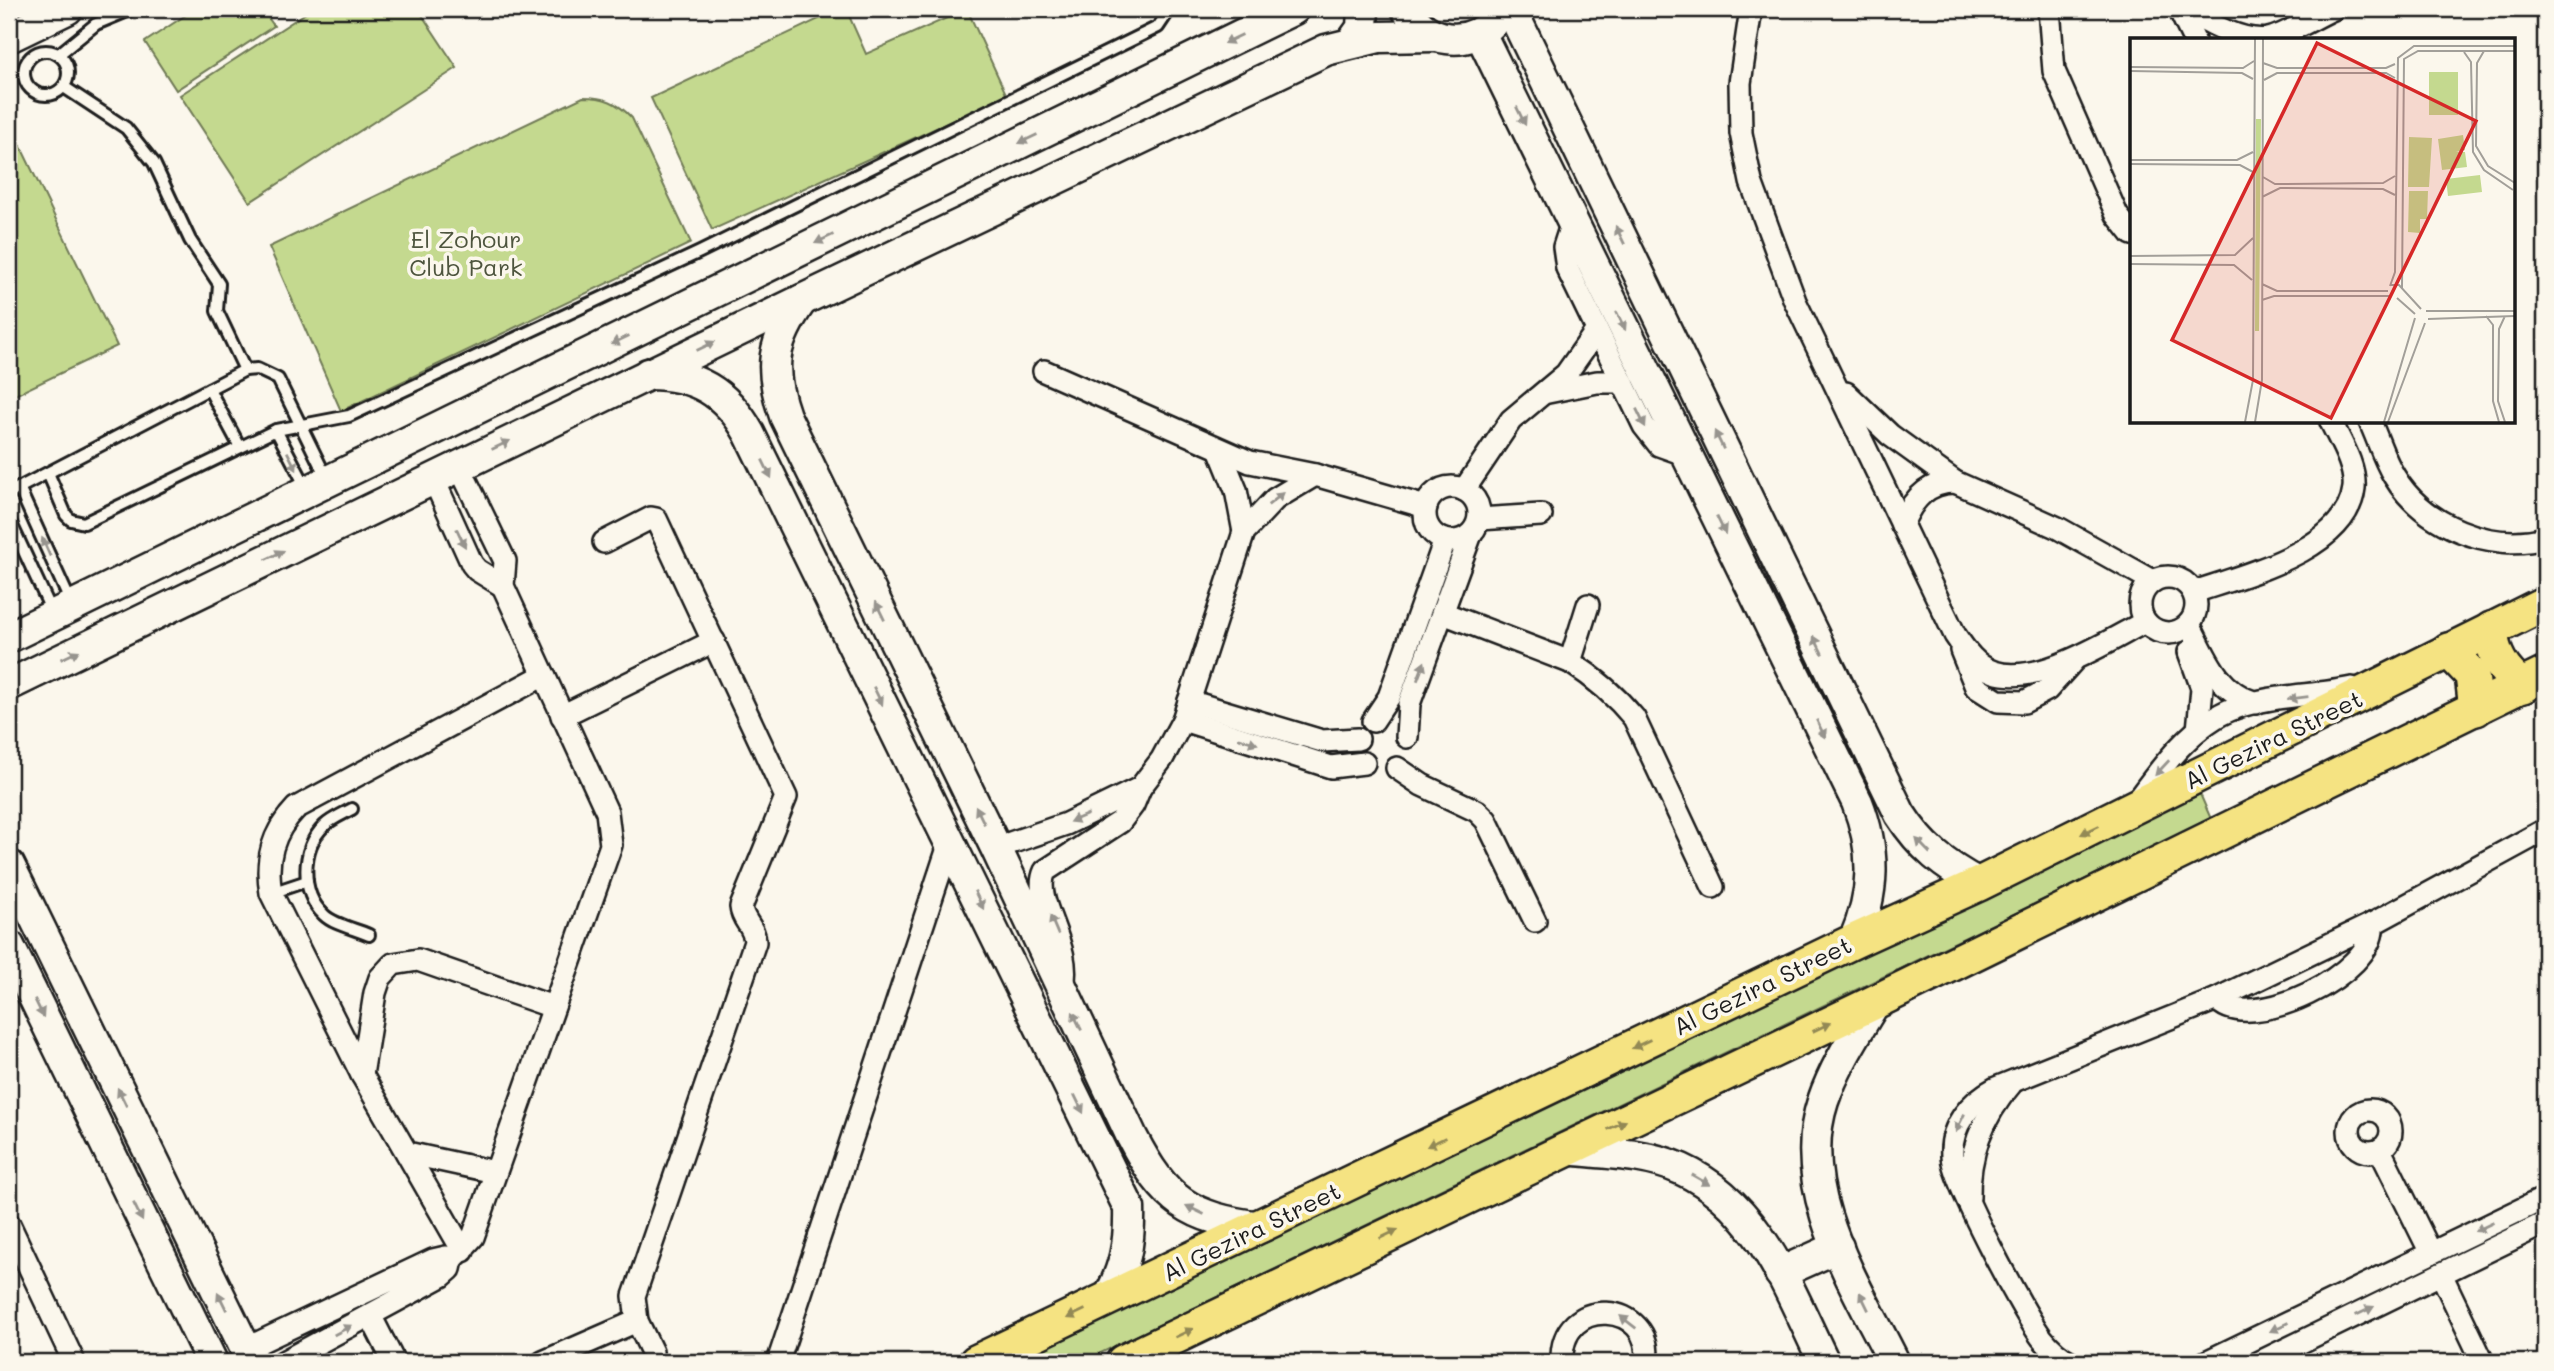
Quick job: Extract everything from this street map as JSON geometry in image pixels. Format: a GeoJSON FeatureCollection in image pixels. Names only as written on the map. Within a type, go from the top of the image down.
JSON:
{"type":"FeatureCollection","features":[{"type":"Feature","properties":{"kind":"main road","name":"Al Gezira Street"},"geometry":{"type":"LineString","coordinates":[[976,1362],[1854,941],[1979,884],[2545,603]]}},
{"type":"Feature","properties":{"kind":"main road"},"geometry":{"type":"LineString","coordinates":[[2491,629],[2493,648],[2501,666],[2534,680]]}},
{"type":"Feature","properties":{"kind":"main road"},"geometry":{"type":"LineString","coordinates":[[2448,650],[2472,675],[2476,709]]}},
{"type":"Feature","properties":{"kind":"main road"},"geometry":{"type":"LineString","coordinates":[[1123,1362],[1875,1002],[2534,680]]}},
{"type":"Feature","properties":{"kind":"street"},"geometry":{"type":"LineString","coordinates":[[9,36],[67,9]]}},
{"type":"Feature","properties":{"kind":"street"},"geometry":{"type":"LineString","coordinates":[[9,637],[1294,9]]}},
{"type":"Feature","properties":{"kind":"street"},"geometry":{"type":"LineString","coordinates":[[1352,42],[1362,28],[1363,9]]}},
{"type":"Feature","properties":{"kind":"street"},"geometry":{"type":"LineString","coordinates":[[1407,9],[1422,28],[1435,36]]}},
{"type":"Feature","properties":{"kind":"street"},"geometry":{"type":"LineString","coordinates":[[9,685],[648,374],[1326,50],[1379,37],[1435,36],[1458,39],[1480,33],[1503,9]]}},
{"type":"Feature","properties":{"kind":"street"},"geometry":{"type":"LineString","coordinates":[[1511,9],[1887,788],[1914,837],[1933,856],[1979,884]]}},
{"type":"Feature","properties":{"kind":"street"},"geometry":{"type":"LineString","coordinates":[[1751,9],[1740,83],[1741,133],[1751,182],[1795,301],[1955,635],[1970,657],[1993,671],[2019,676],[2078,656],[2145,622]]}},
{"type":"Feature","properties":{"kind":"street"},"geometry":{"type":"LineString","coordinates":[[2049,9],[2054,71],[2117,215],[2130,231]]}},
{"type":"Feature","properties":{"kind":"street"},"geometry":{"type":"LineString","coordinates":[[2179,9],[2193,38]]}},
{"type":"Feature","properties":{"kind":"street"},"geometry":{"type":"LineString","coordinates":[[2187,9],[2202,20],[2233,34],[2256,38]]}},
{"type":"Feature","properties":{"kind":"street"},"geometry":{"type":"LineString","coordinates":[[2271,38],[2333,9]]}},
{"type":"Feature","properties":{"kind":"street"},"geometry":{"type":"LineString","coordinates":[[1480,33],[1857,802],[1871,848],[1872,886],[1866,914],[1854,941]]}},
{"type":"Feature","properties":{"kind":"street"},"geometry":{"type":"LineString","coordinates":[[1497,68],[1508,56],[1531,52]]}},
{"type":"Feature","properties":{"kind":"street"},"geometry":{"type":"LineString","coordinates":[[1572,222],[1564,247],[1567,268],[1597,330],[1653,439],[1667,450],[1687,455]]}},
{"type":"Feature","properties":{"kind":"street"},"geometry":{"type":"LineString","coordinates":[[802,300],[784,325],[775,355],[775,387],[785,416],[996,848],[1132,1137],[1151,1174],[1181,1204],[1219,1222],[1261,1227]]}},
{"type":"Feature","properties":{"kind":"street"},"geometry":{"type":"LineString","coordinates":[[1464,490],[1511,420],[1546,392],[1574,363],[1597,330]]}},
{"type":"Feature","properties":{"kind":"street"},"geometry":{"type":"LineString","coordinates":[[1044,371],[1250,462],[1315,475],[1426,507]]}},
{"type":"Feature","properties":{"kind":"street"},"geometry":{"type":"LineString","coordinates":[[648,374],[673,374],[697,380],[719,393],[737,411],[749,433],[1129,1208],[1130,1240],[1123,1271],[1108,1299]]}},
{"type":"Feature","properties":{"kind":"street"},"geometry":{"type":"LineString","coordinates":[[1833,378],[1890,435],[1955,482],[2058,528],[2152,580]]}},
{"type":"Feature","properties":{"kind":"street"},"geometry":{"type":"LineString","coordinates":[[1546,392],[1597,382],[1623,382]]}},
{"type":"Feature","properties":{"kind":"street"},"geometry":{"type":"LineString","coordinates":[[749,433],[785,416]]}},
{"type":"Feature","properties":{"kind":"street"},"geometry":{"type":"LineString","coordinates":[[2194,592],[2254,571],[2303,549],[2329,533],[2347,512],[2354,486],[2347,455],[2332,424]]}},
{"type":"Feature","properties":{"kind":"street"},"geometry":{"type":"LineString","coordinates":[[2371,424],[2395,477],[2421,508],[2454,530],[2493,541],[2545,538]]}},
{"type":"Feature","properties":{"kind":"street"},"geometry":{"type":"LineString","coordinates":[[1220,451],[1236,490],[1244,532]]}},
{"type":"Feature","properties":{"kind":"street"},"geometry":{"type":"LineString","coordinates":[[446,472],[472,564],[503,586]]}},
{"type":"Feature","properties":{"kind":"street"},"geometry":{"type":"LineString","coordinates":[[283,1362],[447,1272],[473,1237],[611,845],[607,812],[503,586],[505,561],[446,472]]}},
{"type":"Feature","properties":{"kind":"street"},"geometry":{"type":"LineString","coordinates":[[1062,991],[1066,972],[1064,953],[1046,905],[1041,879],[1050,866],[1080,850],[1120,822],[1140,788],[1162,759],[1186,711],[1244,532],[1275,499],[1315,475]]}},
{"type":"Feature","properties":{"kind":"street"},"geometry":{"type":"LineString","coordinates":[[1902,525],[1910,506],[1923,492],[1941,482],[1955,482]]}},
{"type":"Feature","properties":{"kind":"street"},"geometry":{"type":"LineString","coordinates":[[1444,540],[1389,697],[1358,739],[1357,752],[1364,763],[1380,771],[1397,768],[1408,754],[1409,704],[1475,526],[1476,502],[1464,490],[1455,487],[1437,492],[1426,507],[1429,527],[1444,540],[1454,541],[1475,526],[1541,515]]}},
{"type":"Feature","properties":{"kind":"street"},"geometry":{"type":"LineString","coordinates":[[604,542],[652,518],[656,520],[786,797],[741,907],[744,919],[753,929],[755,942],[634,1296],[637,1321],[652,1352]]}},
{"type":"Feature","properties":{"kind":"street"},"geometry":{"type":"LineString","coordinates":[[206,541],[225,579]]}},
{"type":"Feature","properties":{"kind":"street"},"geometry":{"type":"LineString","coordinates":[[2184,628],[2160,632],[2145,622],[2140,611],[2140,600],[2152,580],[2164,576],[2175,577],[2186,583],[2194,592],[2196,608],[2184,628],[2203,688],[2199,730]]}},
{"type":"Feature","properties":{"kind":"street"},"geometry":{"type":"LineString","coordinates":[[1570,662],[1588,605]]}},
{"type":"Feature","properties":{"kind":"street"},"geometry":{"type":"LineString","coordinates":[[1443,613],[1570,662],[1605,687],[1633,718],[1713,887]]}},
{"type":"Feature","properties":{"kind":"street"},"geometry":{"type":"LineString","coordinates":[[2184,628],[2222,683],[2243,699],[2256,703]]}},
{"type":"Feature","properties":{"kind":"street"},"geometry":{"type":"LineString","coordinates":[[562,716],[714,640]]}},
{"type":"Feature","properties":{"kind":"street"},"geometry":{"type":"LineString","coordinates":[[457,1256],[407,1153],[362,1075],[271,893],[267,873],[269,853],[284,820],[296,808],[544,675]]}},
{"type":"Feature","properties":{"kind":"street"},"geometry":{"type":"LineString","coordinates":[[2130,810],[2154,776],[2199,730],[2216,717],[2256,703],[2388,681]]}},
{"type":"Feature","properties":{"kind":"street"},"geometry":{"type":"LineString","coordinates":[[1186,711],[1322,741],[1358,739]]}},
{"type":"Feature","properties":{"kind":"street"},"geometry":{"type":"LineString","coordinates":[[1186,711],[1331,767],[1364,763]]}},
{"type":"Feature","properties":{"kind":"street"},"geometry":{"type":"LineString","coordinates":[[1373,721],[1389,720],[1397,724],[1407,737]]}},
{"type":"Feature","properties":{"kind":"street"},"geometry":{"type":"LineString","coordinates":[[1397,768],[1422,785],[1477,811],[1486,820],[1535,921]]}},
{"type":"Feature","properties":{"kind":"street"},"geometry":{"type":"LineString","coordinates":[[996,848],[1078,819],[1140,788]]}},
{"type":"Feature","properties":{"kind":"street"},"geometry":{"type":"LineString","coordinates":[[1857,802],[1887,788]]}},
{"type":"Feature","properties":{"kind":"street"},"geometry":{"type":"LineString","coordinates":[[2064,1360],[2029,1318],[1969,1200],[1975,1146],[1989,1113],[2012,1083],[2217,999],[2372,924],[2545,831]]}},
{"type":"Feature","properties":{"kind":"street"},"geometry":{"type":"LineString","coordinates":[[778,1362],[950,842]]}},
{"type":"Feature","properties":{"kind":"street"},"geometry":{"type":"LineString","coordinates":[[9,865],[248,1356],[438,1258],[457,1256]]}},
{"type":"Feature","properties":{"kind":"street"},"geometry":{"type":"LineString","coordinates":[[2217,999],[2228,1009],[2243,1011],[2304,996],[2365,953],[2372,939],[2372,924]]}},
{"type":"Feature","properties":{"kind":"street"},"geometry":{"type":"LineString","coordinates":[[9,946],[212,1362]]}},
{"type":"Feature","properties":{"kind":"street"},"geometry":{"type":"LineString","coordinates":[[362,1075],[375,993],[380,978],[393,964],[418,960],[553,1007]]}},
{"type":"Feature","properties":{"kind":"street"},"geometry":{"type":"LineString","coordinates":[[1875,1002],[1839,1063],[1826,1093],[1815,1147],[1818,1191],[1838,1247],[1894,1362]]}},
{"type":"Feature","properties":{"kind":"street"},"geometry":{"type":"LineString","coordinates":[[1102,1151],[1132,1137]]}},
{"type":"Feature","properties":{"kind":"street"},"geometry":{"type":"LineString","coordinates":[[1564,1149],[1647,1159],[1679,1168],[1718,1190],[1751,1221],[1824,1362]]}},
{"type":"Feature","properties":{"kind":"street"},"geometry":{"type":"LineString","coordinates":[[2380,1150],[2431,1253]]}},
{"type":"Feature","properties":{"kind":"street"},"geometry":{"type":"LineString","coordinates":[[407,1153],[495,1172]]}},
{"type":"Feature","properties":{"kind":"street"},"geometry":{"type":"LineString","coordinates":[[2206,1362],[2545,1198]]}},
{"type":"Feature","properties":{"kind":"street"},"geometry":{"type":"LineString","coordinates":[[2260,1362],[2545,1223]]}},
{"type":"Feature","properties":{"kind":"street"},"geometry":{"type":"LineString","coordinates":[[9,1224],[74,1362]]}},
{"type":"Feature","properties":{"kind":"street"},"geometry":{"type":"LineString","coordinates":[[1780,1273],[1838,1247]]}},
{"type":"Feature","properties":{"kind":"street"},"geometry":{"type":"LineString","coordinates":[[2441,1274],[2483,1362]]}},
{"type":"Feature","properties":{"kind":"street"},"geometry":{"type":"LineString","coordinates":[[1562,1362],[1562,1343],[1570,1328],[1584,1317],[1600,1312],[1618,1314],[1633,1323],[1643,1337],[1646,1362]]}},
{"type":"Feature","properties":{"kind":"street"},"geometry":{"type":"LineString","coordinates":[[370,1315],[394,1362]]}},
{"type":"Feature","properties":{"kind":"street"},"geometry":{"type":"LineString","coordinates":[[543,1362],[637,1321]]}},
{"type":"Feature","properties":{"kind":"lane"},"geometry":{"type":"LineString","coordinates":[[58,54],[96,24],[132,9]]}},
{"type":"Feature","properties":{"kind":"lane"},"geometry":{"type":"LineString","coordinates":[[48,473],[66,515],[71,520],[84,523],[276,430],[349,416],[700,251],[1158,27],[1170,9]]}},
{"type":"Feature","properties":{"kind":"lane"},"geometry":{"type":"LineString","coordinates":[[44,50],[58,54],[69,73],[64,87],[59,92],[44,95],[31,89],[24,76],[26,62],[37,52],[44,50]]}},
{"type":"Feature","properties":{"kind":"lane"},"geometry":{"type":"LineString","coordinates":[[64,87],[126,128],[154,163],[190,240],[219,284],[217,311],[245,370]]}},
{"type":"Feature","properties":{"kind":"lane"},"geometry":{"type":"LineString","coordinates":[[63,610],[14,490],[245,370],[257,369],[278,379],[301,424],[319,487]]}},
{"type":"Feature","properties":{"kind":"lane"},"geometry":{"type":"LineString","coordinates":[[209,389],[240,447]]}},
{"type":"Feature","properties":{"kind":"lane"},"geometry":{"type":"LineString","coordinates":[[276,430],[319,487]]}},
{"type":"Feature","properties":{"kind":"lane"},"geometry":{"type":"LineString","coordinates":[[9,519],[63,610]]}},
{"type":"Feature","properties":{"kind":"lane"},"geometry":{"type":"LineString","coordinates":[[352,809],[324,825],[313,842],[306,861],[307,881],[313,900],[325,916],[369,934]]}},
{"type":"Feature","properties":{"kind":"lane"},"geometry":{"type":"LineString","coordinates":[[271,893],[307,881]]}},
{"type":"Feature","properties":{"kind":"green space"},"geometry":{"type":"Polygon","coordinates":[[[195,9],[262,9],[274,26],[176,90],[145,42],[195,9]]]}},
{"type":"Feature","properties":{"kind":"green space"},"geometry":{"type":"Polygon","coordinates":[[[312,9],[418,9],[457,68],[250,202],[180,95],[312,9]]]}},
{"type":"Feature","properties":{"kind":"green space"},"geometry":{"type":"Polygon","coordinates":[[[840,9],[846,9],[866,54],[967,9],[1007,96],[712,230],[651,98],[840,9]]]}},
{"type":"Feature","properties":{"kind":"green space","name":"El Zohour Club Park"},"geometry":{"type":"Polygon","coordinates":[[[583,97],[610,102],[632,118],[691,243],[341,411],[269,247],[583,97]]]}},
{"type":"Feature","properties":{"kind":"green space"},"geometry":{"type":"Polygon","coordinates":[[[20,145],[117,346],[9,398],[9,150],[20,145]]]}},
{"type":"Feature","properties":{"kind":"green space"},"geometry":{"type":"Polygon","coordinates":[[[2200,794],[2211,819],[1082,1362],[1002,1362],[2200,794]]]}}]}
